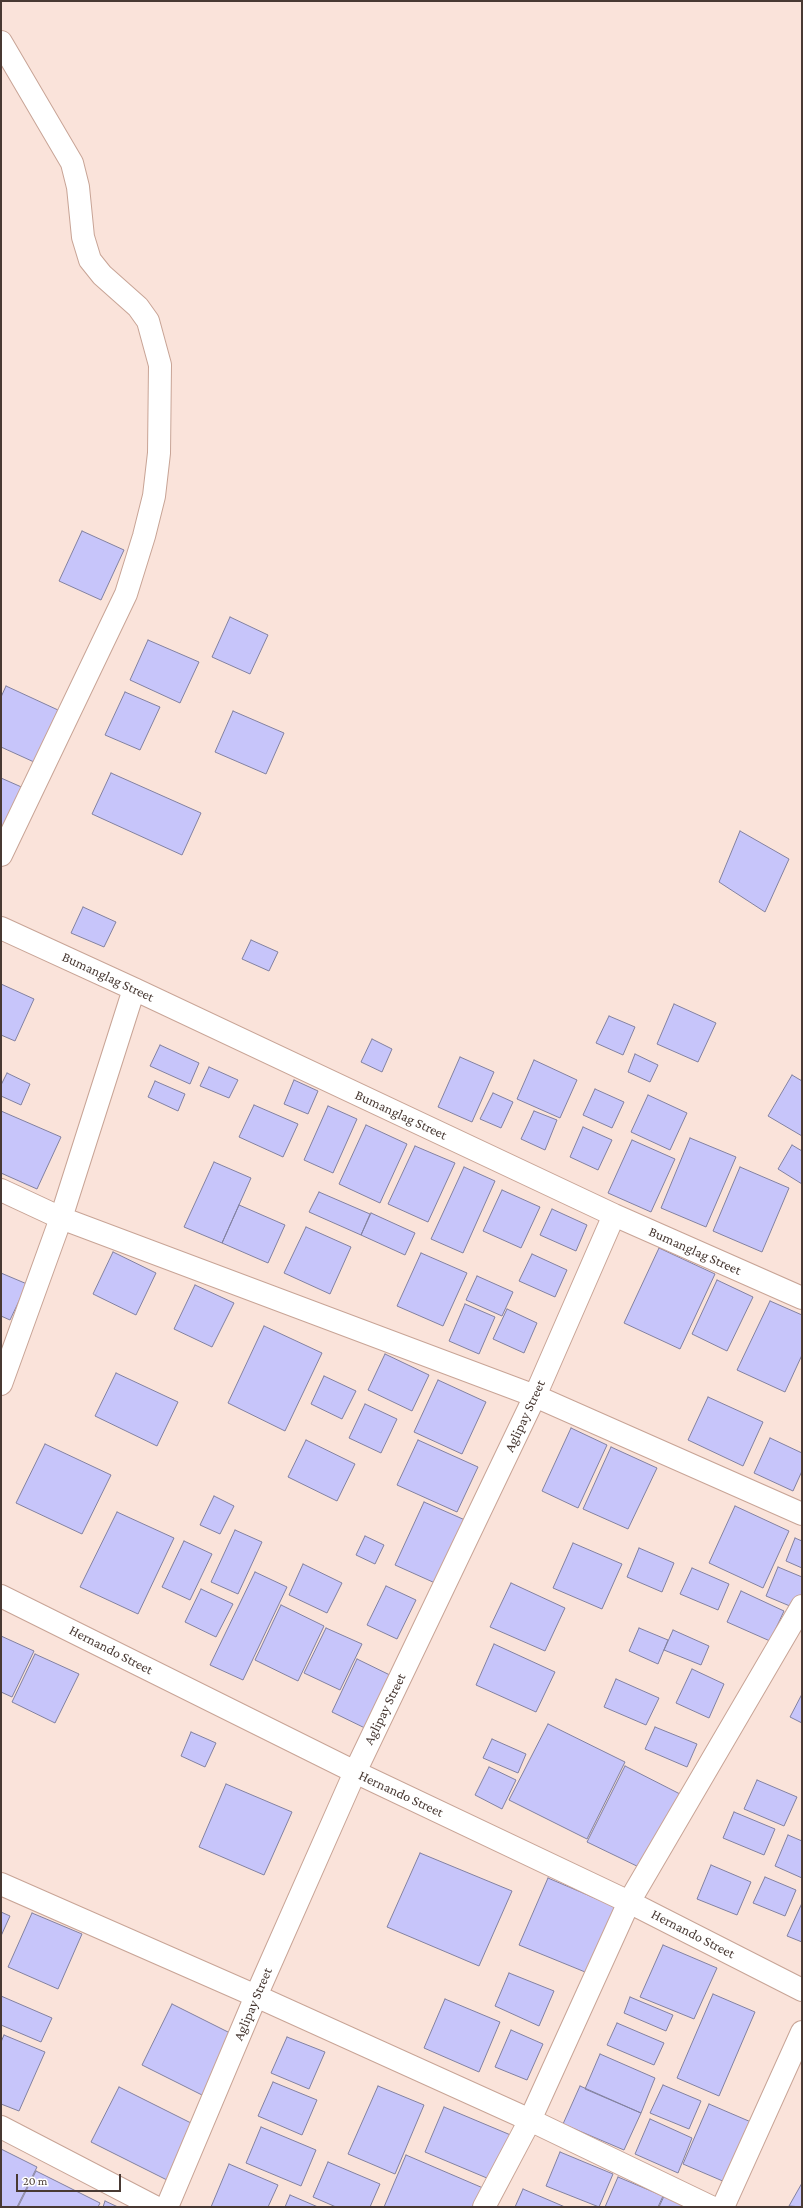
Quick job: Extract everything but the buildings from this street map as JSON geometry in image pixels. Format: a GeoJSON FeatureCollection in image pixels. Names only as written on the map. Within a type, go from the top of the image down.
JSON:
{"type":"FeatureCollection","features":[{"type":"Feature","properties":{"kind":"street"},"geometry":{"type":"LineString","coordinates":[[1,42],[72,163],[78,187],[83,237],[90,260],[102,275],[138,307],[148,321],[160,365],[159,452],[154,496],[144,536],[126,594],[1,855]]}},
{"type":"Feature","properties":{"kind":"street","name":"Bumanglag Street"},"geometry":{"type":"LineString","coordinates":[[1,928],[614,1215],[802,1298]]}},
{"type":"Feature","properties":{"kind":"street"},"geometry":{"type":"LineString","coordinates":[[1,1384],[62,1218],[134,989]]}},
{"type":"Feature","properties":{"kind":"street"},"geometry":{"type":"LineString","coordinates":[[1,1190],[62,1218],[535,1396],[802,1514]]}},
{"type":"Feature","properties":{"kind":"street","name":"Aglipay Street"},"geometry":{"type":"LineString","coordinates":[[167,2207],[256,1996],[354,1772],[535,1396],[614,1215]]}},
{"type":"Feature","properties":{"kind":"street","name":"Hernando Street"},"geometry":{"type":"LineString","coordinates":[[1,1596],[354,1772],[629,1902],[802,1990]]}},
{"type":"Feature","properties":{"kind":"street"},"geometry":{"type":"LineString","coordinates":[[484,2207],[530,2120],[629,1902],[802,1606]]}},
{"type":"Feature","properties":{"kind":"street"},"geometry":{"type":"LineString","coordinates":[[1,1884],[256,1996],[530,2120],[711,2207]]}},
{"type":"Feature","properties":{"kind":"street"},"geometry":{"type":"LineString","coordinates":[[723,2207],[802,2032]]}},
{"type":"Feature","properties":{"kind":"street"},"geometry":{"type":"LineString","coordinates":[[1,2128],[155,2207]]}}]}
